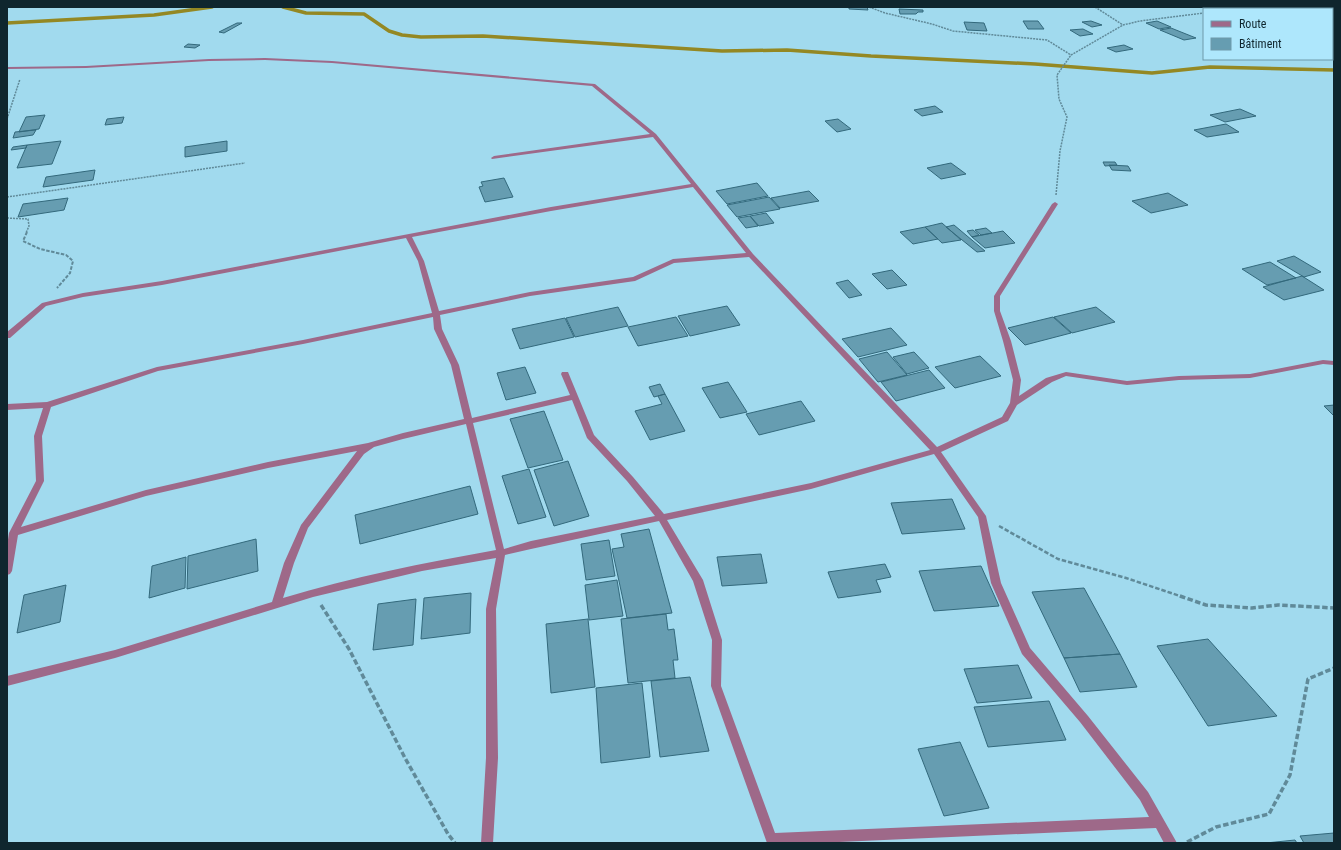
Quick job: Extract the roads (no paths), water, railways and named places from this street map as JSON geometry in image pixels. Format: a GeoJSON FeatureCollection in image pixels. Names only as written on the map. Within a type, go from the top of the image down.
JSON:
{"type":"FeatureCollection","features":[{"type":"Feature","properties":{"kind":"street"},"geometry":{"type":"LineString","coordinates":[[7,68],[86,67],[209,60],[265,59],[332,62],[593,85],[654,135],[751,255],[936,451],[982,516],[996,583],[1026,651],[1084,719],[1139,790],[1171,843]]}},
{"type":"Feature","properties":{"kind":"street"},"geometry":{"type":"LineString","coordinates":[[494,158],[654,135]]}},
{"type":"Feature","properties":{"kind":"street"},"geometry":{"type":"LineString","coordinates":[[7,336],[44,304],[83,295],[162,283],[408,236],[694,185]]}},
{"type":"Feature","properties":{"kind":"street"},"geometry":{"type":"LineString","coordinates":[[7,681],[115,654],[313,592],[422,567],[501,553],[531,545],[811,486],[936,451],[1005,419],[1014,403],[1016,380],[1007,341],[997,311],[997,296],[1055,204]]}},
{"type":"Feature","properties":{"kind":"street"},"geometry":{"type":"LineString","coordinates":[[408,236],[421,261],[436,313],[438,329],[455,365],[501,553],[491,609],[492,758],[487,843]]}},
{"type":"Feature","properties":{"kind":"street"},"geometry":{"type":"LineString","coordinates":[[7,407],[48,405],[157,369],[303,342],[530,294],[635,279],[673,261],[751,255]]}},
{"type":"Feature","properties":{"kind":"street"},"geometry":{"type":"LineString","coordinates":[[1014,403],[1049,380],[1066,374],[1127,383],[1179,378],[1250,376],[1323,362],[1334,363]]}},
{"type":"Feature","properties":{"kind":"street"},"geometry":{"type":"LineString","coordinates":[[565,374],[590,436],[630,479],[662,518],[698,580],[717,640],[716,686],[773,841],[1159,822]]}},
{"type":"Feature","properties":{"kind":"street"},"geometry":{"type":"LineString","coordinates":[[14,533],[146,493],[268,465],[371,445],[403,436],[573,397]]}},
{"type":"Feature","properties":{"kind":"street"},"geometry":{"type":"LineString","coordinates":[[7,570],[14,533],[40,481],[38,436],[48,405]]}},
{"type":"Feature","properties":{"kind":"street"},"geometry":{"type":"LineString","coordinates":[[276,604],[289,563],[304,527],[361,452],[371,445]]}},
{"type":"Feature","properties":{"kind":"waterway"},"geometry":{"type":"LineString","coordinates":[[7,23],[154,15],[212,7]]}},
{"type":"Feature","properties":{"kind":"waterway"},"geometry":{"type":"LineString","coordinates":[[283,7],[306,13],[364,14],[389,31],[402,35],[421,37],[483,36],[722,51],[787,50],[871,56],[1035,64],[1152,73],[1210,67],[1334,70]]}}]}
